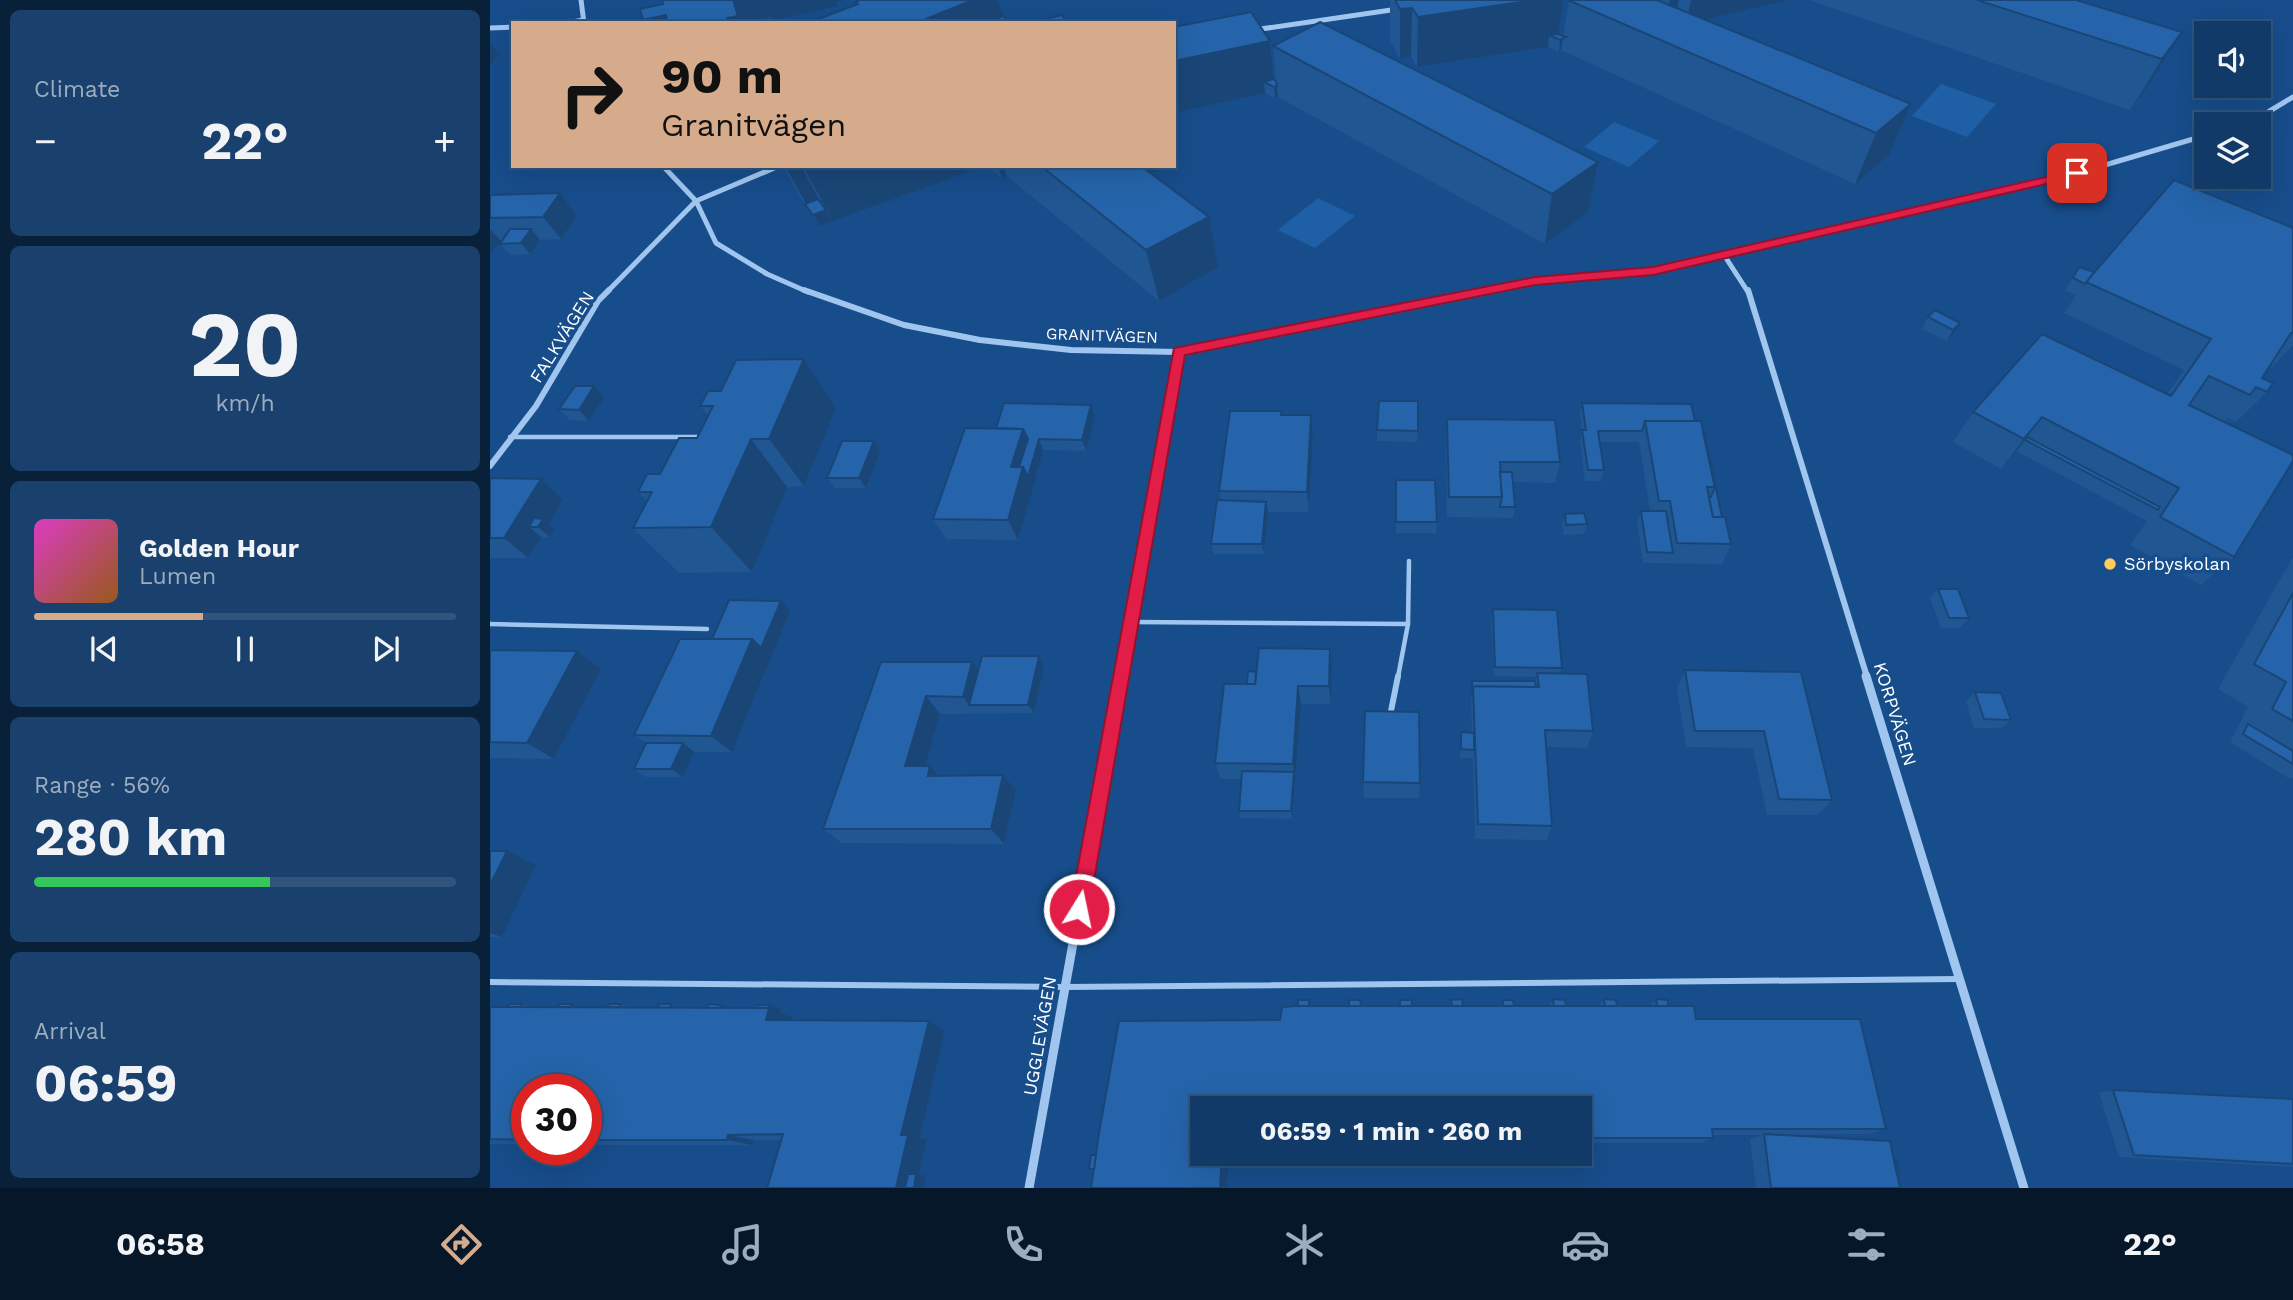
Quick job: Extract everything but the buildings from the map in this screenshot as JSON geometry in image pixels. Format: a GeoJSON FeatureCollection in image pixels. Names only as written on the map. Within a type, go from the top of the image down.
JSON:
{"type":"FeatureCollection","features":[{"type":"Feature","properties":{"kind":"street"},"geometry":{"type":"LineString","coordinates":[[581,0],[584,21]]}},
{"type":"Feature","properties":{"kind":"street"},"geometry":{"type":"LineString","coordinates":[[1246,32],[1405,8]]}},
{"type":"Feature","properties":{"kind":"street"},"geometry":{"type":"LineString","coordinates":[[490,28],[511,27]]}},
{"type":"Feature","properties":{"kind":"street"},"geometry":{"type":"LineString","coordinates":[[2268,112],[2293,97]]}},
{"type":"Feature","properties":{"kind":"street","name":"GRANITVÄGEN"},"geometry":{"type":"LineString","coordinates":[[665,168],[696,201],[716,243],[767,274],[828,300],[904,325],[980,340],[1072,350],[1179,352],[1535,281],[1653,271],[2054,180],[2194,139]]}},
{"type":"Feature","properties":{"kind":"street"},"geometry":{"type":"LineString","coordinates":[[696,201],[774,168]]}},
{"type":"Feature","properties":{"kind":"street","name":"FALKVÄGEN"},"geometry":{"type":"LineString","coordinates":[[490,466],[536,406],[598,301],[696,201]]}},
{"type":"Feature","properties":{"kind":"street","name":"KORPVÄGEN"},"geometry":{"type":"LineString","coordinates":[[1724,255],[1746,285],[2024,1188]]}},
{"type":"Feature","properties":{"kind":"street","name":"UGGLEVÄGEN"},"geometry":{"type":"LineString","coordinates":[[1029,1188],[1179,352]]}},
{"type":"Feature","properties":{"kind":"lane"},"geometry":{"type":"LineString","coordinates":[[510,437],[707,437]]}},
{"type":"Feature","properties":{"kind":"lane"},"geometry":{"type":"LineString","coordinates":[[1390,716],[1408,624],[1409,561]]}},
{"type":"Feature","properties":{"kind":"lane"},"geometry":{"type":"LineString","coordinates":[[1131,622],[1408,624]]}},
{"type":"Feature","properties":{"kind":"lane"},"geometry":{"type":"LineString","coordinates":[[490,624],[707,629]]}},
{"type":"Feature","properties":{"kind":"lane"},"geometry":{"type":"LineString","coordinates":[[490,982],[1065,987],[1961,979]]}},
{"type":"Feature","properties":{"kind":"shaded area"},"geometry":{"type":"Polygon","coordinates":[[[1941,84],[1996,104],[1967,137],[1912,116],[1941,84]]]}},
{"type":"Feature","properties":{"kind":"shaded area"},"geometry":{"type":"Polygon","coordinates":[[[1614,122],[1659,141],[1629,167],[1584,147],[1614,122]]]}},
{"type":"Feature","properties":{"kind":"shaded area"},"geometry":{"type":"Polygon","coordinates":[[[1318,198],[1355,216],[1315,248],[1278,230],[1318,198]]]}},
{"type":"Feature","properties":{"kind":"place","name":"Sörbyskolan"},"geometry":{"type":"Point","coordinates":[2110,564]}},
{"type":"Feature","properties":{"kind":"route"},"geometry":{"type":"LineString","coordinates":[[1079,909],[1179,352],[1535,281],[1653,271],[2077,173]]}}]}
